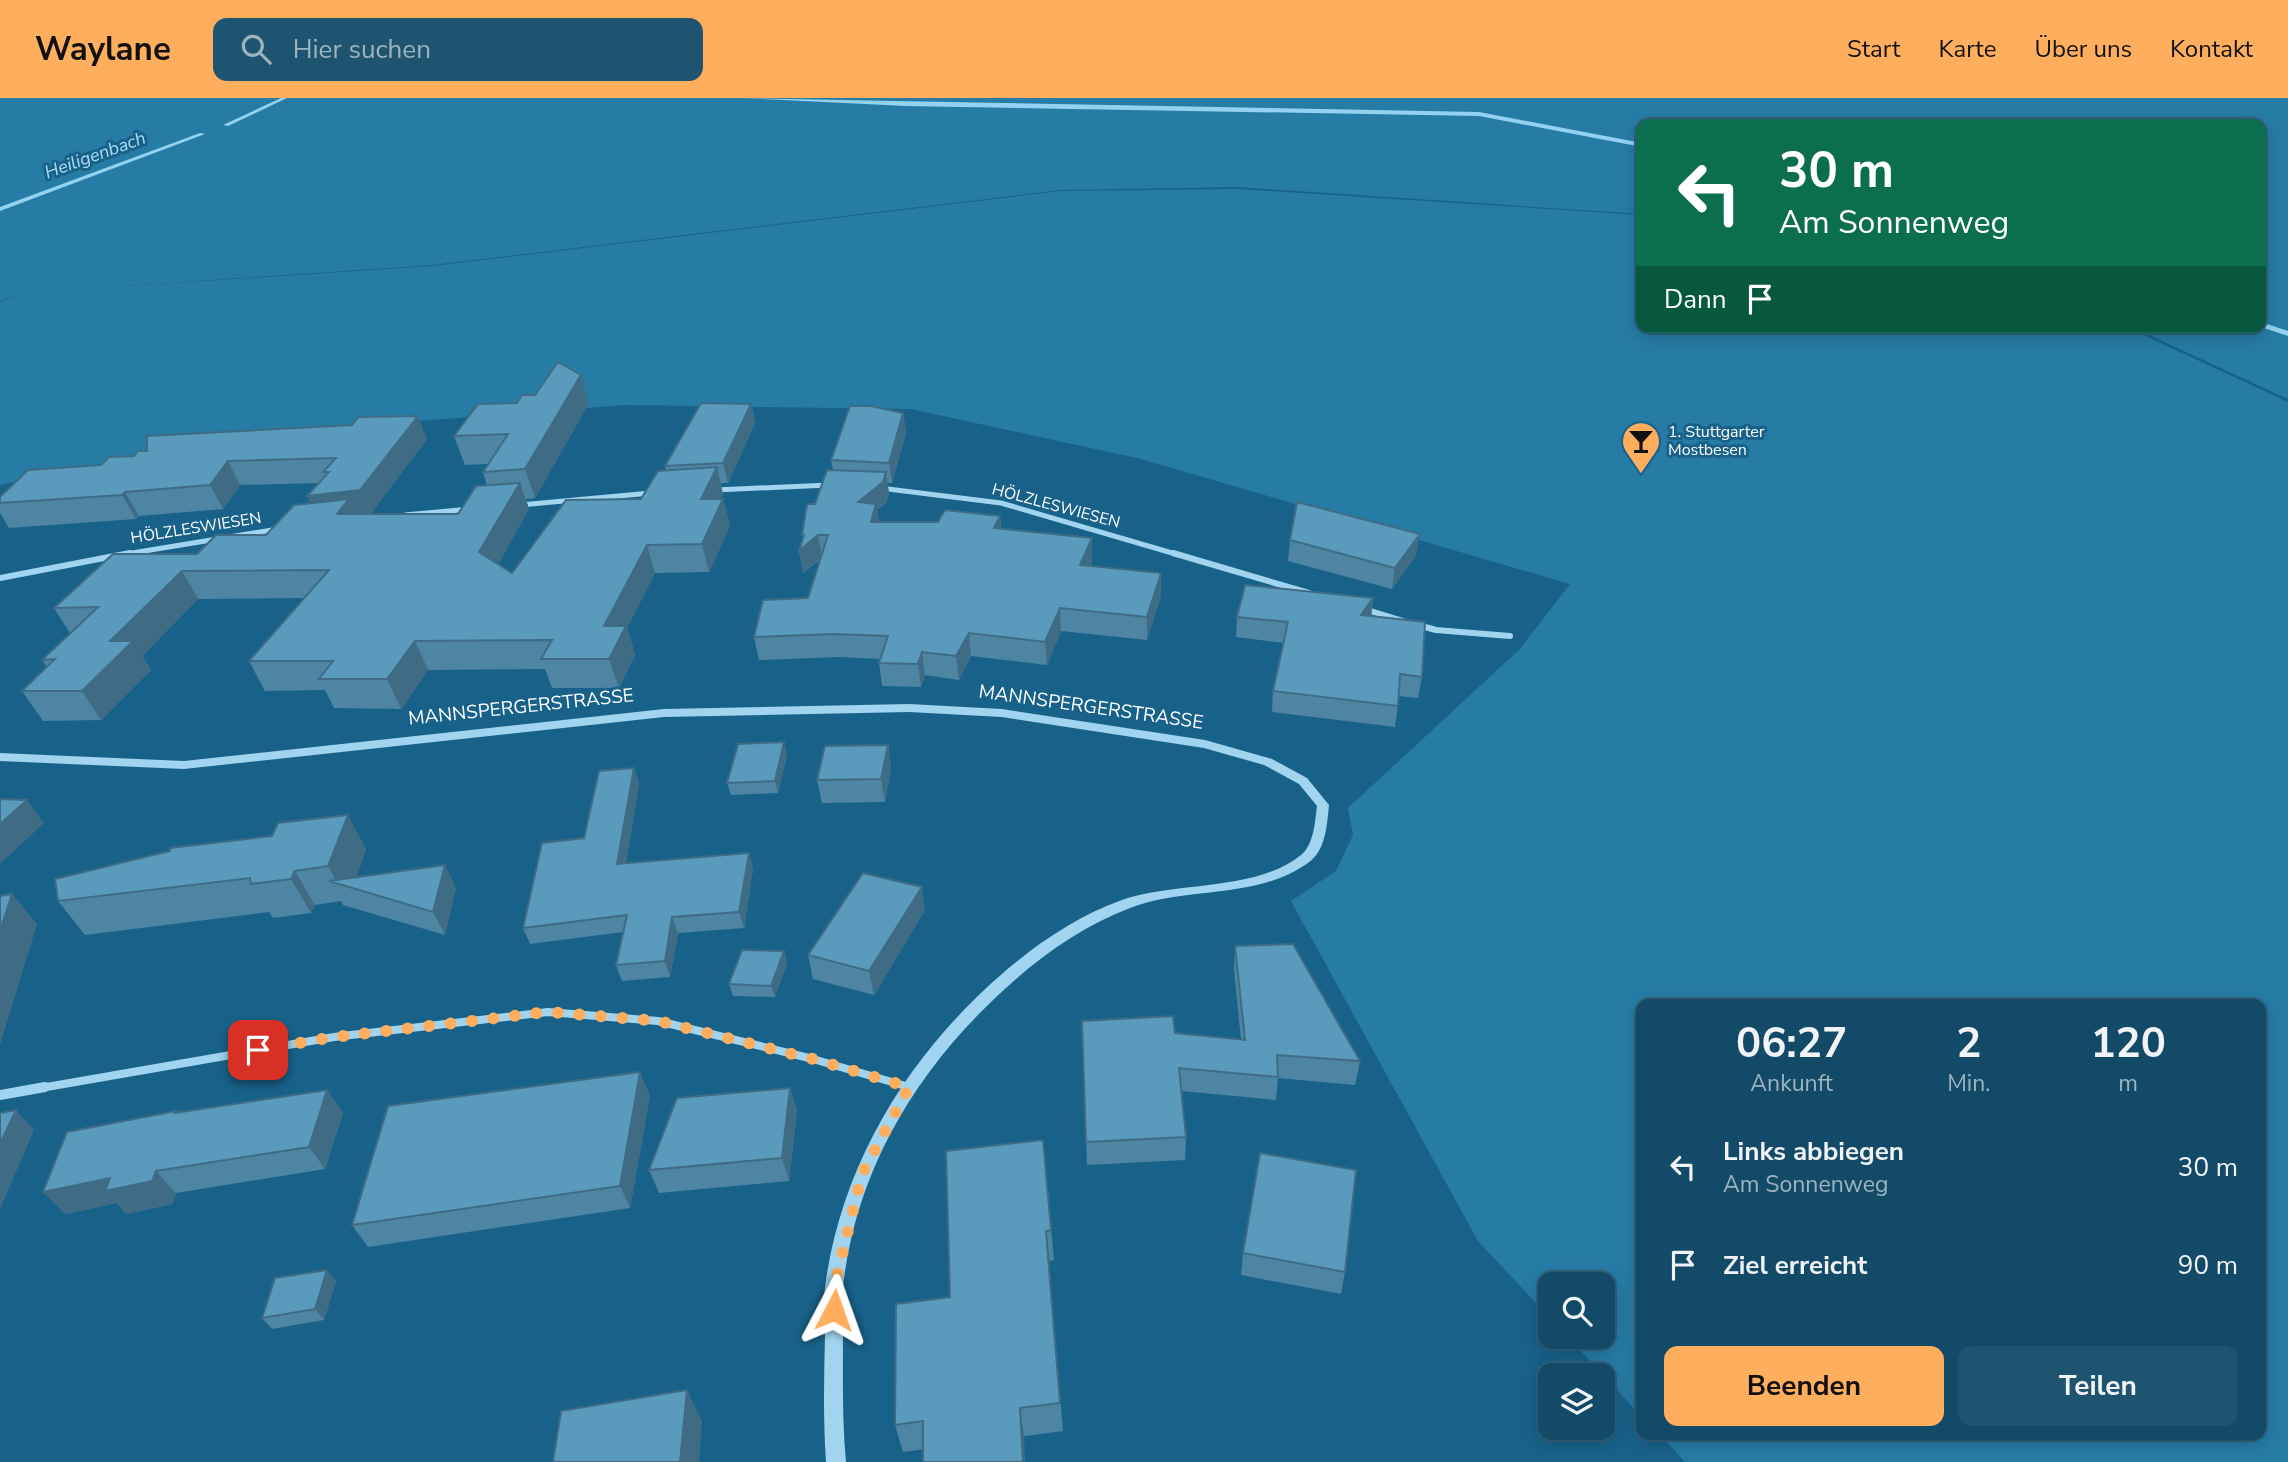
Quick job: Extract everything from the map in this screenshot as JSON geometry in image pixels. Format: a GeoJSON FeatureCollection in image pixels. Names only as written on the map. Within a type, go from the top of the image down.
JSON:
{"type":"FeatureCollection","features":[{"type":"Feature","properties":{"kind":"street"},"geometry":{"type":"LineString","coordinates":[[705,491],[837,485]]}},
{"type":"Feature","properties":{"kind":"street","name":"HÖLZLESWIESEN"},"geometry":{"type":"LineString","coordinates":[[875,488],[1001,503],[1317,596]]}},
{"type":"Feature","properties":{"kind":"street"},"geometry":{"type":"LineString","coordinates":[[505,506],[665,492]]}},
{"type":"Feature","properties":{"kind":"street"},"geometry":{"type":"LineString","coordinates":[[397,516],[478,508]]}},
{"type":"Feature","properties":{"kind":"street","name":"HÖLZLESWIESEN"},"geometry":{"type":"LineString","coordinates":[[0,578],[237,534],[290,528]]}},
{"type":"Feature","properties":{"kind":"street"},"geometry":{"type":"LineString","coordinates":[[1357,607],[1436,630],[1510,636]]}},
{"type":"Feature","properties":{"kind":"street","name":"MANNSPERGERSTRASSE"},"geometry":{"type":"LineString","coordinates":[[0,757],[184,765],[664,713],[909,708],[1002,713],[1205,744],[1268,762],[1303,781],[1322,805],[1321,830],[1307,858],[1261,879],[1192,889],[1126,904],[1043,946],[975,1007],[909,1087],[862,1174],[835,1283],[832,1419],[836,1462]]}},
{"type":"Feature","properties":{"kind":"street"},"geometry":{"type":"LineString","coordinates":[[0,1095],[334,1037],[548,1012],[658,1021],[813,1059],[909,1087]]}},
{"type":"Feature","properties":{"kind":"shaded area"},"geometry":{"type":"Polygon","coordinates":[[[0,98],[2288,98],[2288,399],[2145,333],[2266,333],[2266,119],[1636,119],[1636,214],[1238,187],[1061,190],[433,265],[96,288],[432,266],[1061,191],[1237,189],[1636,215],[1636,333],[2139,333],[2288,402],[2288,1462],[1685,1462],[1665,1440],[2266,1440],[2266,999],[1636,999],[1636,1411],[1615,1388],[1615,1363],[1592,1363],[1579,1349],[1615,1349],[1615,1272],[1538,1272],[1538,1305],[1478,1241],[1291,901],[1336,871],[1353,835],[1348,808],[1520,649],[1570,584],[1141,459],[911,409],[626,405],[366,425],[153,453],[0,485],[0,302],[20,293],[0,301],[0,98]]]}},
{"type":"Feature","properties":{"kind":"building"},"geometry":{"type":"Polygon","coordinates":[[[558,362],[581,375],[525,469],[483,472],[508,434],[454,436],[478,404],[517,403],[522,395],[535,395],[558,362]]]}},
{"type":"Feature","properties":{"kind":"building"},"geometry":{"type":"Polygon","coordinates":[[[701,403],[751,404],[723,463],[665,466],[701,403]]]}},
{"type":"Feature","properties":{"kind":"building"},"geometry":{"type":"Polygon","coordinates":[[[850,406],[871,406],[903,413],[889,463],[831,460],[850,406]]]}},
{"type":"Feature","properties":{"kind":"building"},"geometry":{"type":"Polygon","coordinates":[[[418,416],[360,490],[307,496],[329,472],[323,472],[336,458],[228,461],[210,485],[125,492],[122,495],[0,503],[0,497],[28,470],[101,465],[109,457],[134,456],[138,451],[147,451],[147,436],[352,425],[358,417],[418,416]]]}},
{"type":"Feature","properties":{"kind":"building"},"geometry":{"type":"Polygon","coordinates":[[[717,467],[701,499],[723,499],[702,544],[647,545],[604,626],[626,626],[609,659],[541,659],[552,640],[415,641],[387,679],[319,679],[333,661],[249,661],[329,570],[182,571],[110,641],[133,641],[82,691],[22,691],[55,659],[42,660],[98,607],[54,608],[113,554],[197,554],[216,535],[266,535],[294,505],[349,499],[337,514],[458,514],[476,486],[520,483],[479,552],[512,573],[566,500],[641,499],[658,471],[717,467]]]}},
{"type":"Feature","properties":{"kind":"building"},"geometry":{"type":"Polygon","coordinates":[[[827,470],[886,472],[883,482],[858,502],[876,504],[871,522],[938,522],[945,510],[1000,516],[994,528],[1092,538],[1080,565],[1161,573],[1147,617],[1060,608],[1045,642],[969,633],[956,656],[922,652],[918,664],[879,663],[888,636],[834,634],[754,637],[763,600],[808,598],[828,535],[818,535],[799,551],[804,535],[807,504],[815,504],[827,470]]]}},
{"type":"Feature","properties":{"kind":"building"},"geometry":{"type":"Polygon","coordinates":[[[1297,502],[1420,534],[1395,568],[1290,540],[1297,502]]]}},
{"type":"Feature","properties":{"kind":"building"},"geometry":{"type":"Polygon","coordinates":[[[1245,585],[1373,598],[1361,615],[1425,622],[1422,677],[1400,674],[1398,706],[1273,691],[1288,622],[1237,617],[1245,585]]]}},
{"type":"Feature","properties":{"kind":"building"},"geometry":{"type":"Polygon","coordinates":[[[784,742],[775,781],[727,783],[738,744],[784,742]]]}},
{"type":"Feature","properties":{"kind":"building"},"geometry":{"type":"Polygon","coordinates":[[[888,745],[881,779],[817,780],[825,746],[888,745]]]}},
{"type":"Feature","properties":{"kind":"building"},"geometry":{"type":"Polygon","coordinates":[[[634,768],[617,864],[749,853],[739,912],[672,917],[665,961],[616,965],[627,915],[523,928],[542,843],[584,838],[599,771],[634,768]]]}},
{"type":"Feature","properties":{"kind":"building"},"geometry":{"type":"Polygon","coordinates":[[[0,799],[27,800],[0,824],[0,799]]]}},
{"type":"Feature","properties":{"kind":"building"},"geometry":{"type":"Polygon","coordinates":[[[348,815],[328,866],[295,871],[291,879],[251,884],[250,878],[58,901],[55,879],[170,851],[170,848],[272,836],[278,823],[348,815]]]}},
{"type":"Feature","properties":{"kind":"building"},"geometry":{"type":"Polygon","coordinates":[[[445,865],[433,912],[329,881],[445,865]]]}},
{"type":"Feature","properties":{"kind":"building"},"geometry":{"type":"Polygon","coordinates":[[[863,873],[922,887],[869,971],[808,955],[863,873]]]}},
{"type":"Feature","properties":{"kind":"building"},"geometry":{"type":"Polygon","coordinates":[[[12,894],[0,931],[0,896],[12,894]]]}},
{"type":"Feature","properties":{"kind":"building"},"geometry":{"type":"Polygon","coordinates":[[[1293,944],[1360,1061],[1277,1055],[1278,1077],[1179,1068],[1186,1137],[1086,1142],[1082,1021],[1173,1016],[1175,1033],[1245,1040],[1235,946],[1293,944]]]}},
{"type":"Feature","properties":{"kind":"building"},"geometry":{"type":"Polygon","coordinates":[[[742,950],[784,951],[771,986],[729,984],[742,950]]]}},
{"type":"Feature","properties":{"kind":"building"},"geometry":{"type":"Polygon","coordinates":[[[640,1072],[620,1186],[352,1225],[388,1106],[640,1072]]]}},
{"type":"Feature","properties":{"kind":"building"},"geometry":{"type":"Polygon","coordinates":[[[790,1088],[782,1158],[649,1170],[677,1098],[790,1088]]]}},
{"type":"Feature","properties":{"kind":"building"},"geometry":{"type":"Polygon","coordinates":[[[327,1090],[309,1147],[156,1171],[152,1181],[105,1191],[110,1178],[43,1192],[67,1132],[176,1111],[175,1113],[327,1090]]]}},
{"type":"Feature","properties":{"kind":"building"},"geometry":{"type":"Polygon","coordinates":[[[16,1110],[0,1144],[0,1113],[16,1110]]]}},
{"type":"Feature","properties":{"kind":"building"},"geometry":{"type":"Polygon","coordinates":[[[1043,1140],[1051,1230],[1046,1231],[1060,1403],[1020,1408],[1023,1462],[923,1462],[923,1421],[895,1425],[896,1304],[950,1297],[946,1151],[1043,1140]]]}},
{"type":"Feature","properties":{"kind":"building"},"geometry":{"type":"Polygon","coordinates":[[[1260,1153],[1356,1170],[1345,1272],[1243,1253],[1260,1153]]]}},
{"type":"Feature","properties":{"kind":"building"},"geometry":{"type":"Polygon","coordinates":[[[327,1270],[315,1309],[262,1318],[275,1278],[327,1270]]]}},
{"type":"Feature","properties":{"kind":"building"},"geometry":{"type":"Polygon","coordinates":[[[687,1390],[680,1462],[553,1462],[561,1411],[687,1390]]]}},
{"type":"Feature","properties":{"kind":"waterway","name":"Heiligenbach"},"geometry":{"type":"LineString","coordinates":[[226,125],[285,98]]}},
{"type":"Feature","properties":{"kind":"waterway"},"geometry":{"type":"LineString","coordinates":[[744,98],[906,104],[1479,114],[1636,144]]}},
{"type":"Feature","properties":{"kind":"waterway","name":"Heiligenbach"},"geometry":{"type":"LineString","coordinates":[[0,209],[202,134]]}},
{"type":"Feature","properties":{"kind":"waterway"},"geometry":{"type":"LineString","coordinates":[[2266,326],[2288,334]]}},
{"type":"Feature","properties":{"kind":"place","name":"1. Stuttgarter Mostbesen"},"geometry":{"type":"Point","coordinates":[1641,475]}},
{"type":"Feature","properties":{"kind":"route"},"geometry":{"type":"LineString","coordinates":[[258,1050],[334,1037],[548,1012],[658,1021],[813,1059],[909,1087],[862,1174],[835,1283],[834,1310]]}}]}
